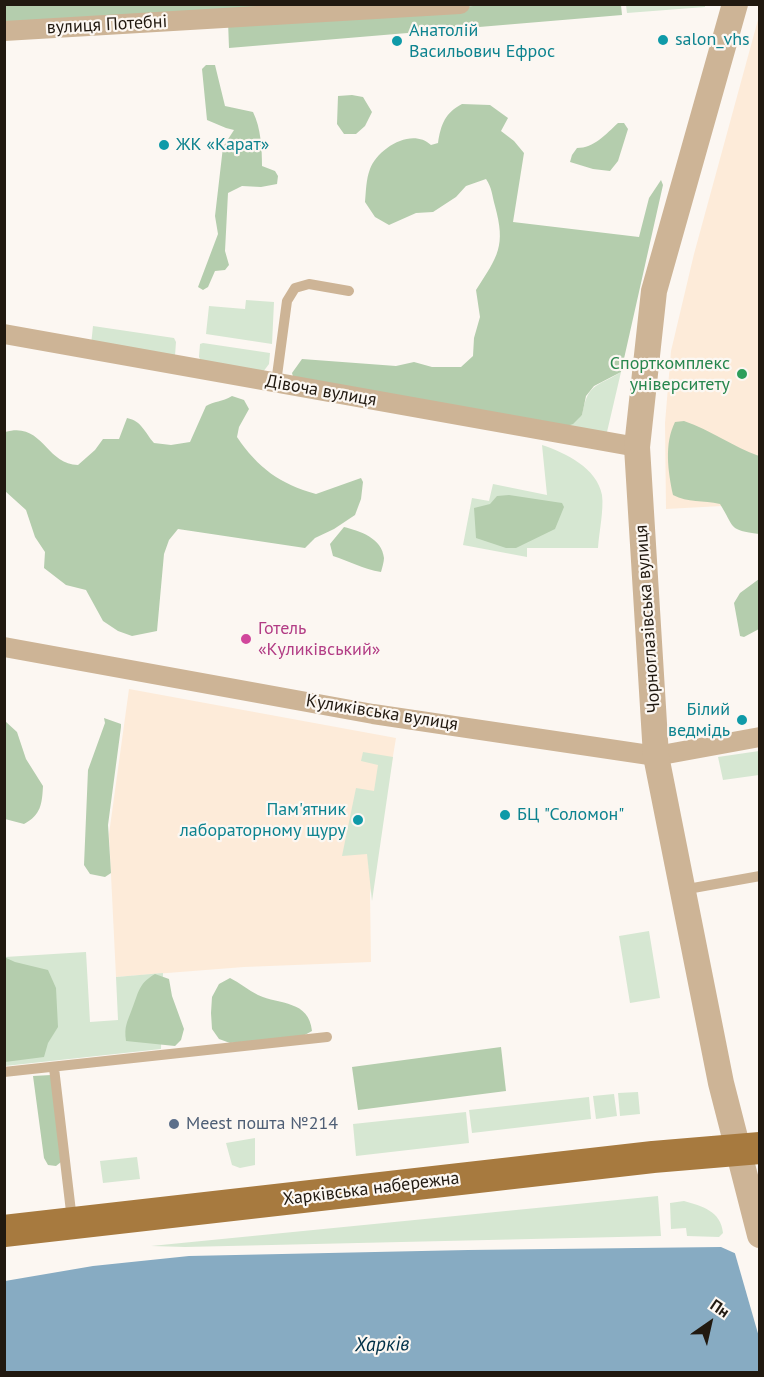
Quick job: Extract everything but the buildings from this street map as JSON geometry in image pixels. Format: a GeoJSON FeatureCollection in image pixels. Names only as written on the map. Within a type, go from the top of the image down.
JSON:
{"type":"FeatureCollection","features":[{"type":"Feature","properties":{"kind":"main road","name":"Харківська набережна"},"geometry":{"type":"LineString","coordinates":[[4,1231],[653,1157],[749,1150]]}},
{"type":"Feature","properties":{"kind":"street","name":"вулиця Потебні"},"geometry":{"type":"LineString","coordinates":[[4,31],[460,4]]}},
{"type":"Feature","properties":{"kind":"street","name":"Чорноглазівська вулиця"},"geometry":{"type":"LineString","coordinates":[[735,4],[654,291],[637,447],[656,756],[721,1083],[749,1150],[759,1235]]}},
{"type":"Feature","properties":{"kind":"street","name":"Дівоча вулиця"},"geometry":{"type":"LineString","coordinates":[[4,334],[637,447]]}},
{"type":"Feature","properties":{"kind":"street","name":"Куликівська вулиця"},"geometry":{"type":"LineString","coordinates":[[4,646],[373,714],[656,756],[759,736]]}},
{"type":"Feature","properties":{"kind":"lane"},"geometry":{"type":"LineString","coordinates":[[276,383],[287,301],[295,288],[309,284],[349,291]]}},
{"type":"Feature","properties":{"kind":"lane"},"geometry":{"type":"LineString","coordinates":[[682,890],[759,876]]}},
{"type":"Feature","properties":{"kind":"lane"},"geometry":{"type":"LineString","coordinates":[[4,1072],[327,1037]]}},
{"type":"Feature","properties":{"kind":"lane"},"geometry":{"type":"LineString","coordinates":[[54,1068],[72,1223]]}},
{"type":"Feature","properties":{"kind":"shaded area"},"geometry":{"type":"Polygon","coordinates":[[[759,16],[759,504],[666,509],[665,423],[671,351],[694,254],[759,16]]]}},
{"type":"Feature","properties":{"kind":"shaded area"},"geometry":{"type":"Polygon","coordinates":[[[129,689],[396,738],[370,894],[371,962],[244,967],[116,977],[109,834],[129,689]]]}},
{"type":"Feature","properties":{"kind":"green space"},"geometry":{"type":"Polygon","coordinates":[[[258,4],[258,12],[5,29],[4,5],[258,4]]]}},
{"type":"Feature","properties":{"kind":"green space"},"geometry":{"type":"Polygon","coordinates":[[[506,4],[621,5],[622,15],[229,48],[228,21],[506,4]]]}},
{"type":"Feature","properties":{"kind":"green space"},"geometry":{"type":"Polygon","coordinates":[[[705,4],[705,7],[627,13],[626,5],[705,4]]]}},
{"type":"Feature","properties":{"kind":"green space"},"geometry":{"type":"Polygon","coordinates":[[[206,65],[215,65],[225,106],[253,112],[259,132],[262,166],[275,171],[278,176],[277,184],[261,187],[242,186],[228,193],[225,251],[229,265],[225,270],[215,271],[208,287],[203,290],[198,287],[218,234],[215,216],[223,147],[234,130],[207,120],[202,69],[206,65]]]}},
{"type":"Feature","properties":{"kind":"green space"},"geometry":{"type":"Polygon","coordinates":[[[338,96],[363,97],[372,112],[365,126],[356,134],[344,134],[337,124],[338,96]]]}},
{"type":"Feature","properties":{"kind":"green space"},"geometry":{"type":"Polygon","coordinates":[[[462,104],[490,105],[508,118],[501,131],[524,153],[513,222],[639,237],[649,198],[661,180],[663,185],[621,372],[594,386],[586,396],[582,415],[573,424],[559,429],[294,380],[292,373],[302,359],[396,366],[414,362],[432,367],[461,367],[473,356],[474,338],[480,317],[476,290],[495,259],[500,241],[491,189],[486,179],[466,186],[456,197],[433,212],[416,213],[389,225],[375,217],[365,202],[369,173],[380,154],[396,142],[405,139],[415,138],[431,145],[438,143],[445,120],[462,104]]]}},
{"type":"Feature","properties":{"kind":"green space"},"geometry":{"type":"Polygon","coordinates":[[[618,123],[624,123],[628,129],[618,161],[610,171],[570,162],[577,148],[594,143],[618,123]]]}},
{"type":"Feature","properties":{"kind":"green space"},"geometry":{"type":"Polygon","coordinates":[[[246,300],[274,302],[272,344],[206,334],[209,306],[245,309],[246,300]]]}},
{"type":"Feature","properties":{"kind":"green space"},"geometry":{"type":"Polygon","coordinates":[[[93,326],[174,338],[175,356],[91,345],[93,326]]]}},
{"type":"Feature","properties":{"kind":"green space"},"geometry":{"type":"Polygon","coordinates":[[[200,344],[270,353],[269,364],[263,372],[201,361],[200,344]]]}},
{"type":"Feature","properties":{"kind":"green space"},"geometry":{"type":"Polygon","coordinates":[[[621,372],[607,432],[602,435],[559,429],[582,415],[587,397],[594,388],[621,372]]]}},
{"type":"Feature","properties":{"kind":"green space"},"geometry":{"type":"Polygon","coordinates":[[[232,396],[244,400],[249,409],[239,427],[237,437],[253,458],[281,480],[316,494],[361,478],[363,482],[361,499],[355,515],[315,538],[305,548],[178,529],[169,540],[164,554],[157,631],[132,636],[118,631],[103,621],[86,590],[66,585],[44,568],[45,552],[35,537],[26,510],[5,491],[5,432],[18,430],[28,432],[58,458],[78,465],[95,450],[103,439],[119,439],[127,418],[140,425],[154,443],[171,445],[190,442],[206,406],[232,396]]]}},
{"type":"Feature","properties":{"kind":"green space"},"geometry":{"type":"Polygon","coordinates":[[[684,421],[759,456],[759,534],[737,529],[720,504],[684,499],[673,495],[669,467],[669,439],[675,422],[684,421]]]}},
{"type":"Feature","properties":{"kind":"green space"},"geometry":{"type":"Polygon","coordinates":[[[542,445],[561,452],[579,463],[587,469],[599,485],[602,507],[598,548],[527,548],[527,557],[463,545],[472,498],[489,501],[493,484],[547,495],[542,445]]]}},
{"type":"Feature","properties":{"kind":"green space"},"geometry":{"type":"Polygon","coordinates":[[[509,495],[562,503],[564,507],[555,529],[516,548],[506,548],[476,538],[474,508],[490,504],[497,496],[509,495]]]}},
{"type":"Feature","properties":{"kind":"green space"},"geometry":{"type":"Polygon","coordinates":[[[344,527],[363,533],[375,540],[384,558],[381,572],[333,556],[330,544],[344,527]]]}},
{"type":"Feature","properties":{"kind":"green space"},"geometry":{"type":"Polygon","coordinates":[[[759,579],[759,629],[744,637],[740,636],[734,603],[740,593],[759,579]]]}},
{"type":"Feature","properties":{"kind":"green space"},"geometry":{"type":"Polygon","coordinates":[[[104,718],[121,724],[108,825],[111,873],[105,877],[90,874],[84,865],[88,770],[105,723],[104,718]]]}},
{"type":"Feature","properties":{"kind":"green space"},"geometry":{"type":"Polygon","coordinates":[[[5,721],[17,732],[26,759],[43,786],[40,808],[30,821],[24,824],[5,819],[5,721]]]}},
{"type":"Feature","properties":{"kind":"green space"},"geometry":{"type":"Polygon","coordinates":[[[759,751],[759,775],[723,780],[718,757],[759,751]]]}},
{"type":"Feature","properties":{"kind":"green space"},"geometry":{"type":"Polygon","coordinates":[[[363,752],[393,757],[372,901],[367,854],[342,856],[356,788],[374,791],[378,765],[361,761],[363,752]]]}},
{"type":"Feature","properties":{"kind":"green space"},"geometry":{"type":"Polygon","coordinates":[[[649,931],[660,998],[630,1003],[619,936],[649,931]]]}},
{"type":"Feature","properties":{"kind":"green space"},"geometry":{"type":"Polygon","coordinates":[[[86,952],[90,1022],[118,1020],[116,977],[163,973],[161,1049],[5,1066],[5,957],[86,952]]]}},
{"type":"Feature","properties":{"kind":"green space"},"geometry":{"type":"Polygon","coordinates":[[[4,957],[48,970],[56,988],[58,1027],[48,1043],[44,1057],[5,1062],[4,957]]]}},
{"type":"Feature","properties":{"kind":"green space"},"geometry":{"type":"Polygon","coordinates":[[[155,974],[169,979],[172,996],[184,1029],[181,1040],[175,1046],[126,1041],[126,1025],[138,993],[145,981],[155,974]]]}},
{"type":"Feature","properties":{"kind":"green space"},"geometry":{"type":"Polygon","coordinates":[[[230,978],[258,995],[299,1009],[310,1021],[312,1031],[303,1036],[230,1043],[219,1039],[212,1029],[212,997],[219,984],[230,978]]]}},
{"type":"Feature","properties":{"kind":"green space"},"geometry":{"type":"Polygon","coordinates":[[[501,1047],[506,1091],[358,1110],[352,1067],[501,1047]]]}},
{"type":"Feature","properties":{"kind":"green space"},"geometry":{"type":"Polygon","coordinates":[[[51,1075],[61,1162],[56,1166],[48,1165],[44,1158],[33,1076],[51,1075]]]}},
{"type":"Feature","properties":{"kind":"green space"},"geometry":{"type":"Polygon","coordinates":[[[638,1092],[640,1114],[620,1116],[618,1093],[638,1092]]]}},
{"type":"Feature","properties":{"kind":"green space"},"geometry":{"type":"Polygon","coordinates":[[[614,1094],[617,1116],[596,1119],[593,1096],[614,1094]]]}},
{"type":"Feature","properties":{"kind":"green space"},"geometry":{"type":"Polygon","coordinates":[[[589,1097],[591,1119],[472,1133],[469,1110],[589,1097]]]}},
{"type":"Feature","properties":{"kind":"green space"},"geometry":{"type":"Polygon","coordinates":[[[466,1112],[469,1143],[356,1156],[353,1124],[466,1112]]]}},
{"type":"Feature","properties":{"kind":"green space"},"geometry":{"type":"Polygon","coordinates":[[[255,1138],[255,1165],[240,1168],[232,1165],[226,1143],[255,1138]]]}},
{"type":"Feature","properties":{"kind":"green space"},"geometry":{"type":"Polygon","coordinates":[[[137,1157],[140,1179],[103,1183],[100,1161],[137,1157]]]}},
{"type":"Feature","properties":{"kind":"green space"},"geometry":{"type":"Polygon","coordinates":[[[658,1196],[661,1236],[151,1246],[658,1196]]]}},
{"type":"Feature","properties":{"kind":"green space"},"geometry":{"type":"Polygon","coordinates":[[[684,1201],[704,1208],[715,1215],[719,1219],[723,1233],[719,1237],[687,1236],[686,1228],[671,1229],[670,1203],[684,1201]]]}},
{"type":"Feature","properties":{"kind":"water","name":"Харків"},"geometry":{"type":"Polygon","coordinates":[[[721,1247],[759,1264],[759,1372],[5,1372],[5,1281],[93,1266],[189,1256],[721,1247]]]}},
{"type":"Feature","properties":{"kind":"pier"},"geometry":{"type":"Polygon","coordinates":[[[734,1250],[760,1260],[759,1337],[734,1250]]]}},
{"type":"Feature","properties":{"kind":"place","name":"salon_vhs"},"geometry":{"type":"Point","coordinates":[663,40]}},
{"type":"Feature","properties":{"kind":"place","name":"Анатолій Васильович Ефрос"},"geometry":{"type":"Point","coordinates":[397,41]}},
{"type":"Feature","properties":{"kind":"place","name":"ЖК «Карат»"},"geometry":{"type":"Point","coordinates":[164,145]}},
{"type":"Feature","properties":{"kind":"place","name":"Спорткомплекс університету"},"geometry":{"type":"Point","coordinates":[742,374]}},
{"type":"Feature","properties":{"kind":"place","name":"Готель «Куликівський»"},"geometry":{"type":"Point","coordinates":[246,639]}},
{"type":"Feature","properties":{"kind":"place","name":"Білий ведмідь"},"geometry":{"type":"Point","coordinates":[742,720]}},
{"type":"Feature","properties":{"kind":"place","name":"БЦ \"Соломон\""},"geometry":{"type":"Point","coordinates":[505,815]}},
{"type":"Feature","properties":{"kind":"place","name":"Пам'ятник лабораторному щуру"},"geometry":{"type":"Point","coordinates":[358,820]}},
{"type":"Feature","properties":{"kind":"place","name":"Meest пошта №214"},"geometry":{"type":"Point","coordinates":[174,1124]}}]}
